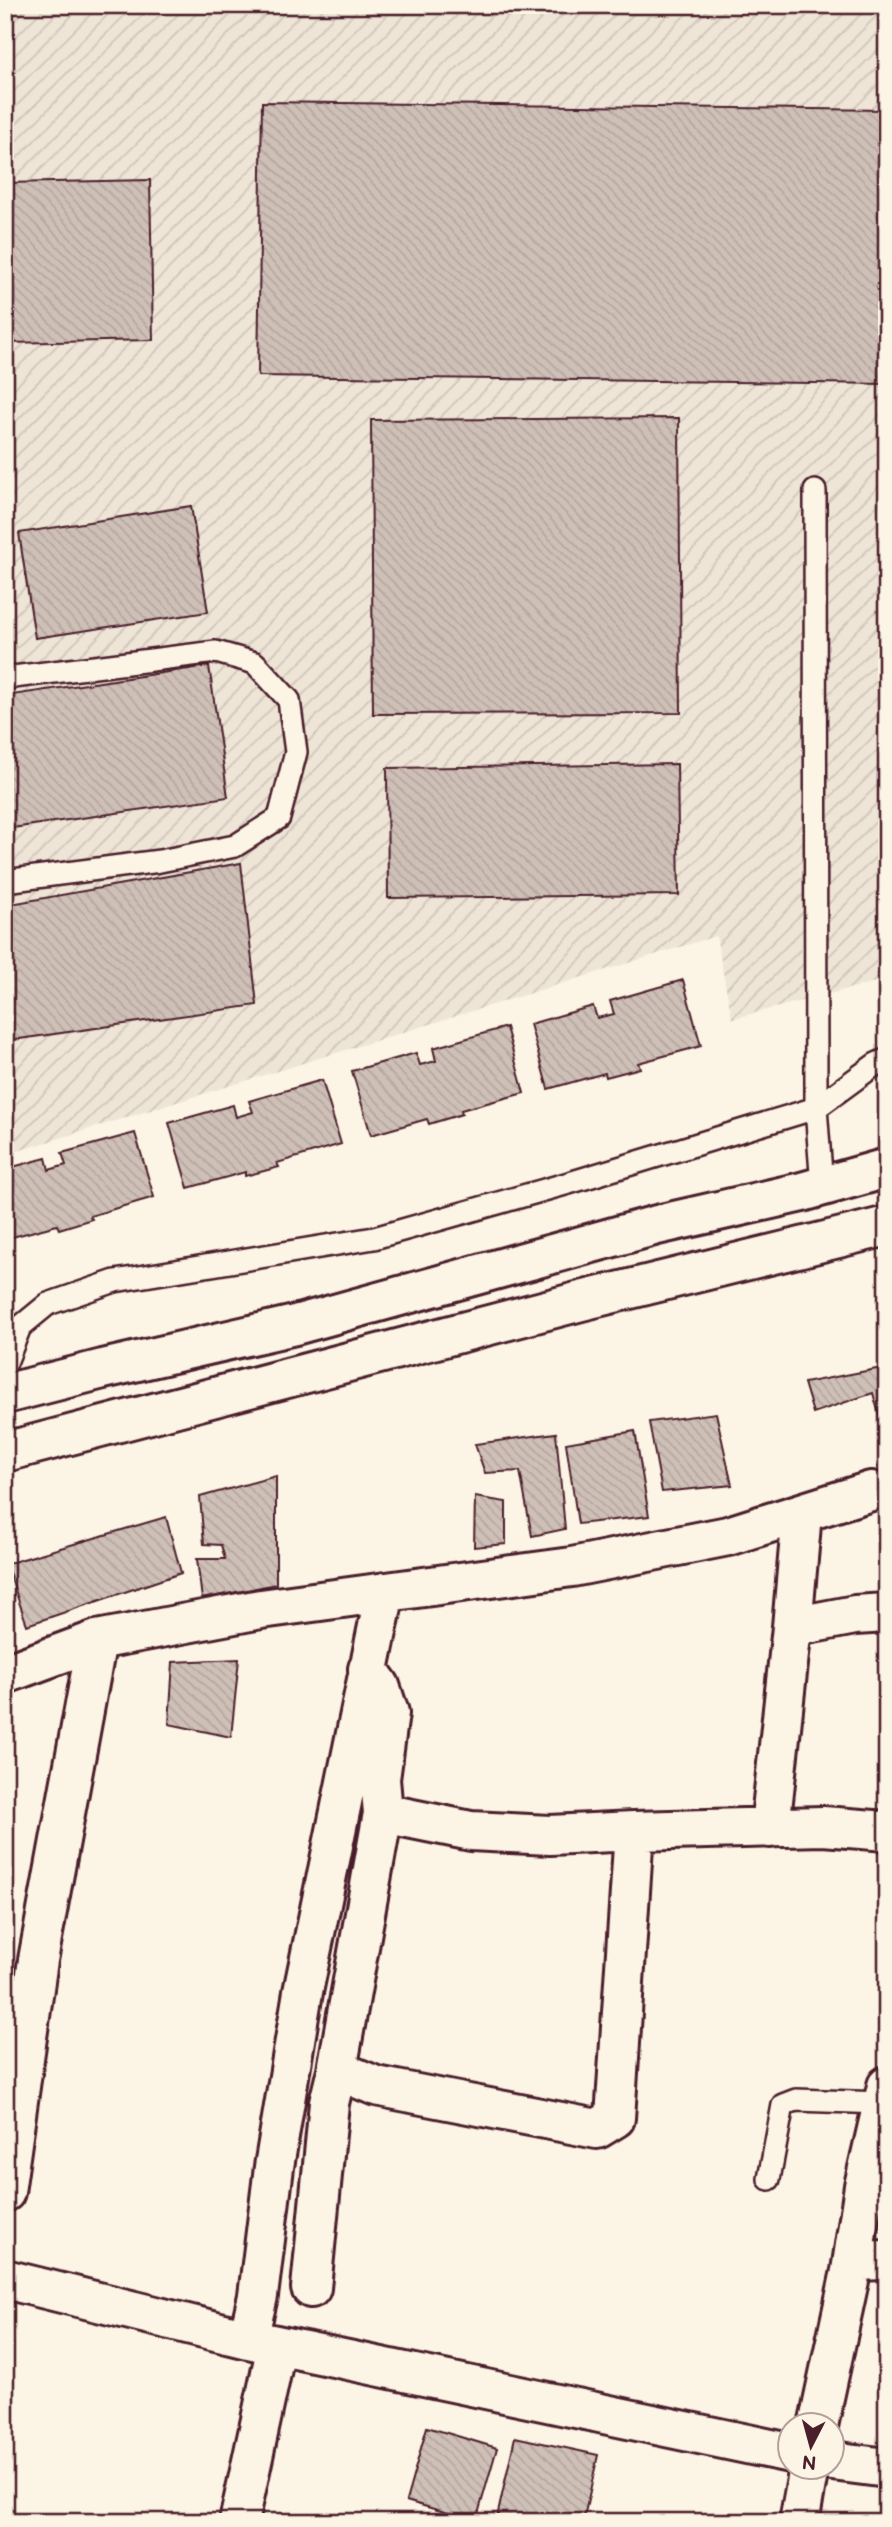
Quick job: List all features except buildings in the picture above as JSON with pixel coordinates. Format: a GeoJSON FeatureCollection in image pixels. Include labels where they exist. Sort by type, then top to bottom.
{"type":"FeatureCollection","features":[{"type":"Feature","properties":{"kind":"street"},"geometry":{"type":"LineString","coordinates":[[5,1394],[295,1325],[657,1225],[887,1168]]}},
{"type":"Feature","properties":{"kind":"street"},"geometry":{"type":"LineString","coordinates":[[5,1452],[581,1301],[887,1226]]}},
{"type":"Feature","properties":{"kind":"street"},"geometry":{"type":"LineString","coordinates":[[5,1674],[97,1640],[261,1609],[572,1567],[728,1536],[871,1491]]}},
{"type":"Feature","properties":{"kind":"street"},"geometry":{"type":"LineString","coordinates":[[770,1828],[802,1513]]}},
{"type":"Feature","properties":{"kind":"street"},"geometry":{"type":"LineString","coordinates":[[239,2522],[262,2342],[258,2296],[274,2167],[303,1992],[385,1592]]}},
{"type":"Feature","properties":{"kind":"street"},"geometry":{"type":"LineString","coordinates":[[792,1628],[855,1615],[887,1613]]}},
{"type":"Feature","properties":{"kind":"street"},"geometry":{"type":"LineString","coordinates":[[5,2192],[38,1960],[97,1640]]}},
{"type":"Feature","properties":{"kind":"street"},"geometry":{"type":"LineString","coordinates":[[311,2288],[329,2103],[383,1813],[380,1779],[390,1713],[380,1686],[368,1669]]}},
{"type":"Feature","properties":{"kind":"street"},"geometry":{"type":"LineString","coordinates":[[383,1813],[471,1831],[550,1835],[823,1826],[887,1831]]}},
{"type":"Feature","properties":{"kind":"street"},"geometry":{"type":"LineString","coordinates":[[337,2070],[376,2086],[597,2129],[615,2118],[634,1831]]}},
{"type":"Feature","properties":{"kind":"street"},"geometry":{"type":"LineString","coordinates":[[822,2412],[870,2261],[864,2186],[883,2108]]}},
{"type":"Feature","properties":{"kind":"street"},"geometry":{"type":"LineString","coordinates":[[5,2280],[262,2342],[776,2451]]}},
{"type":"Feature","properties":{"kind":"street"},"geometry":{"type":"LineString","coordinates":[[846,2463],[887,2469]]}},
{"type":"Feature","properties":{"kind":"street"},"geometry":{"type":"LineString","coordinates":[[799,2522],[806,2482]]}},
{"type":"Feature","properties":{"kind":"lane"},"geometry":{"type":"LineString","coordinates":[[815,491],[816,1108],[822,1186]]}},
{"type":"Feature","properties":{"kind":"lane"},"geometry":{"type":"LineString","coordinates":[[5,678],[216,652],[255,663],[289,701],[296,752],[279,818],[235,846],[160,861],[5,881]]}},
{"type":"Feature","properties":{"kind":"lane"},"geometry":{"type":"LineString","coordinates":[[5,1365],[20,1327],[48,1304],[115,1281],[373,1238],[569,1183],[816,1108],[876,1064],[887,1059]]}},
{"type":"Feature","properties":{"kind":"lane"},"geometry":{"type":"LineString","coordinates":[[769,2179],[783,2105],[796,2100],[883,2108]]}},
{"type":"Feature","properties":{"kind":"shaded area"},"geometry":{"type":"Polygon","coordinates":[[[5,5],[887,5],[887,979],[732,1019],[716,936],[5,1155],[5,5]]]}}]}
